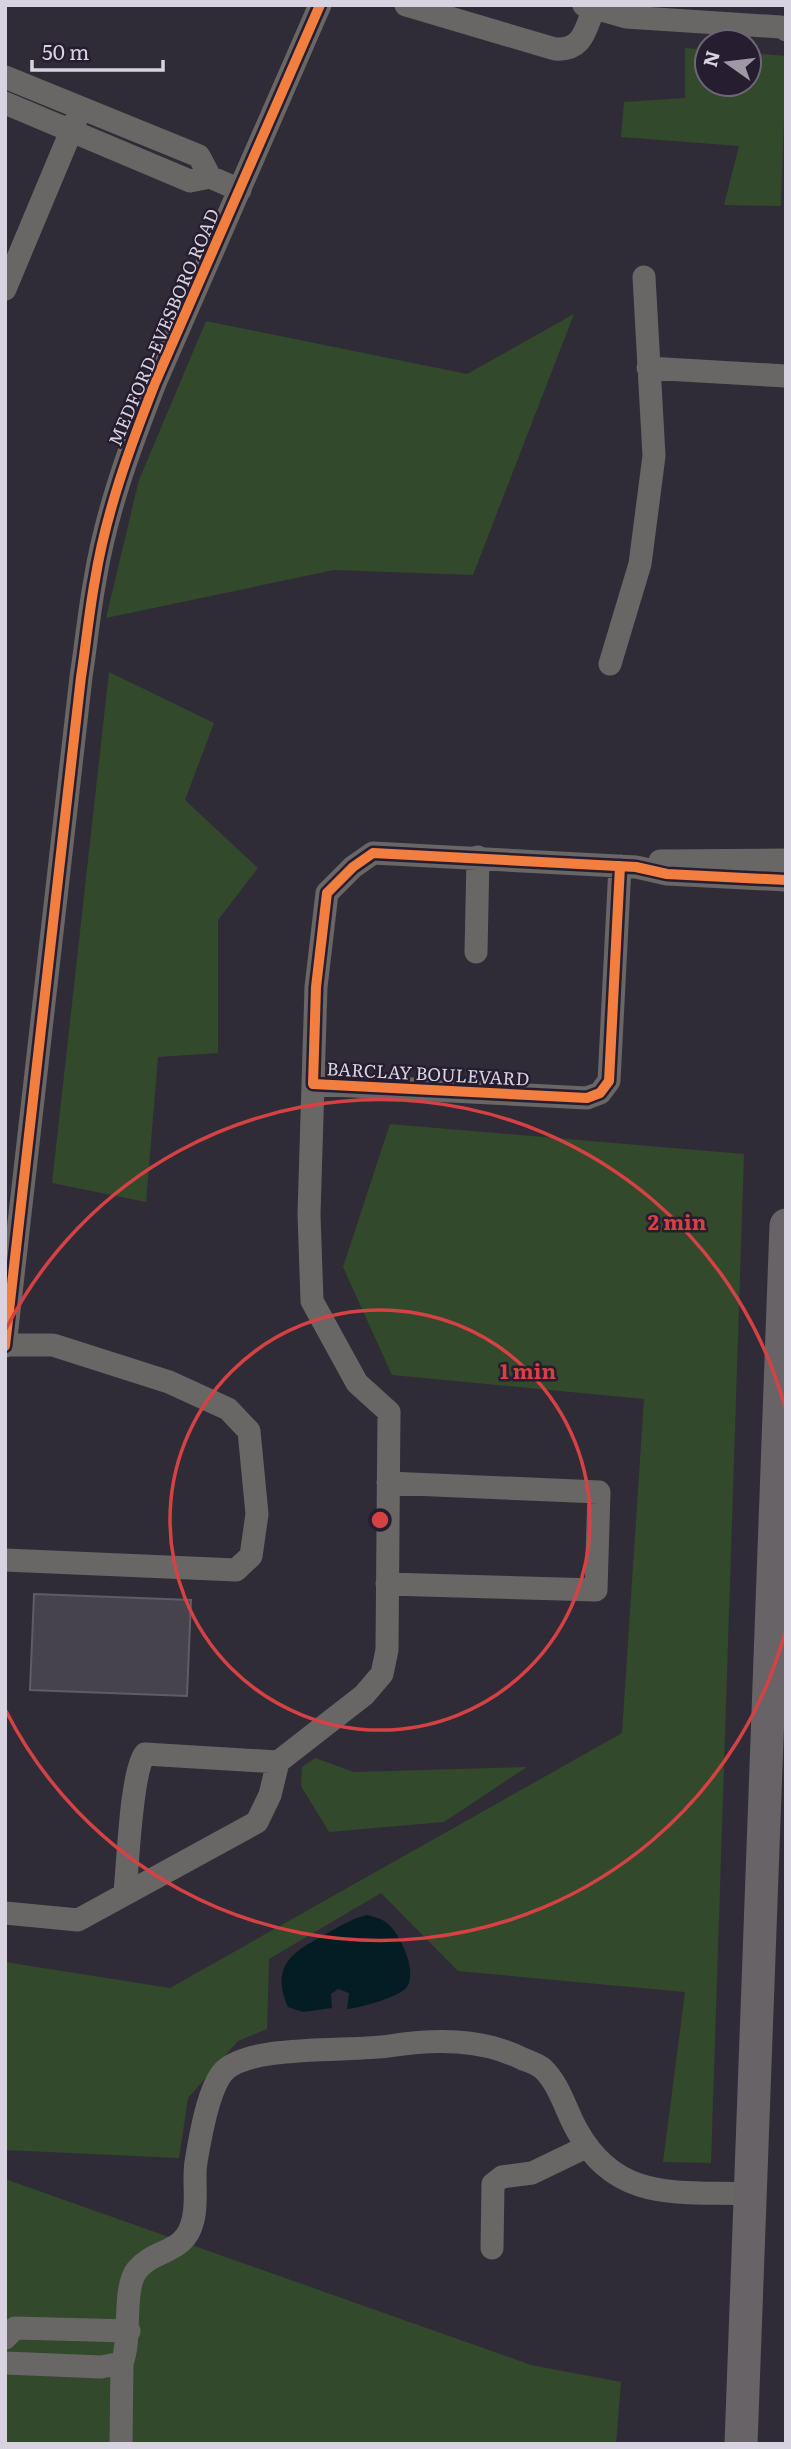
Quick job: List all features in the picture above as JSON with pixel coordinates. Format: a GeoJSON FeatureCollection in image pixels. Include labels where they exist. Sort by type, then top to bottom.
{"type":"FeatureCollection","features":[{"type":"Feature","properties":{"kind":"highway"},"geometry":{"type":"LineString","coordinates":[[741,2444],[786,1225]]}},
{"type":"Feature","properties":{"kind":"street","name":"MEDFORD-EVESBORO ROAD"},"geometry":{"type":"LineString","coordinates":[[5,1346],[85,653],[95,579],[106,530],[150,395],[320,5]]}},
{"type":"Feature","properties":{"kind":"street"},"geometry":{"type":"LineString","coordinates":[[406,5],[555,49],[570,50],[580,43],[589,7],[626,17],[784,27]]}},
{"type":"Feature","properties":{"kind":"street"},"geometry":{"type":"LineString","coordinates":[[5,77],[199,156],[210,177]]}},
{"type":"Feature","properties":{"kind":"street"},"geometry":{"type":"LineString","coordinates":[[5,103],[190,181],[210,177],[240,190]]}},
{"type":"Feature","properties":{"kind":"street"},"geometry":{"type":"LineString","coordinates":[[5,289],[14,245],[72,131],[81,107]]}},
{"type":"Feature","properties":{"kind":"street"},"geometry":{"type":"LineString","coordinates":[[610,664],[646,538],[654,456],[644,277]]}},
{"type":"Feature","properties":{"kind":"street"},"geometry":{"type":"LineString","coordinates":[[648,368],[786,376]]}},
{"type":"Feature","properties":{"kind":"street","name":"BARCLAY BOULEVARD"},"geometry":{"type":"LineString","coordinates":[[278,1762],[364,1695],[382,1674],[387,1650],[389,1412],[357,1383],[312,1301],[309,1214],[316,987],[327,893],[353,867],[373,853],[478,857],[628,867],[667,874],[786,880]]}},
{"type":"Feature","properties":{"kind":"street"},"geometry":{"type":"LineString","coordinates":[[476,952],[478,857]]}},
{"type":"Feature","properties":{"kind":"street","name":"BARCLAY BOULEVARD"},"geometry":{"type":"LineString","coordinates":[[628,867],[665,860],[786,860]]}},
{"type":"Feature","properties":{"kind":"street","name":"BARCLAY BOULEVARD"},"geometry":{"type":"LineString","coordinates":[[313,1084],[587,1098],[600,1093],[609,1081],[628,867]]}},
{"type":"Feature","properties":{"kind":"street"},"geometry":{"type":"LineString","coordinates":[[5,1346],[53,1345],[169,1382],[228,1409],[249,1431],[257,1514],[251,1556],[236,1570],[5,1560]]}},
{"type":"Feature","properties":{"kind":"street"},"geometry":{"type":"LineString","coordinates":[[387,1584],[596,1590],[599,1492],[388,1483]]}},
{"type":"Feature","properties":{"kind":"street"},"geometry":{"type":"LineString","coordinates":[[5,1913],[78,1920],[257,1822],[270,1795],[278,1762],[145,1754],[140,1760],[135,1792],[125,1892]]}},
{"type":"Feature","properties":{"kind":"street"},"geometry":{"type":"LineString","coordinates":[[121,2444],[122,2363],[128,2346],[130,2283],[144,2265],[186,2238],[194,2218],[196,2164],[208,2106],[223,2072],[245,2058],[308,2050],[366,2049],[426,2040],[497,2046],[541,2068],[564,2101],[586,2147],[612,2173],[634,2185],[663,2190],[750,2194]]}},
{"type":"Feature","properties":{"kind":"street"},"geometry":{"type":"LineString","coordinates":[[492,2248],[493,2184],[502,2177],[533,2173],[586,2147]]}},
{"type":"Feature","properties":{"kind":"street"},"geometry":{"type":"LineString","coordinates":[[5,2339],[15,2328],[129,2331]]}},
{"type":"Feature","properties":{"kind":"street"},"geometry":{"type":"LineString","coordinates":[[5,2363],[101,2367],[122,2363]]}},
{"type":"Feature","properties":{"kind":"green space"},"geometry":{"type":"Polygon","coordinates":[[[685,48],[693,49],[693,98],[763,98],[763,54],[786,56],[781,206],[724,205],[739,146],[621,137],[624,102],[685,98],[685,48]]]}},
{"type":"Feature","properties":{"kind":"green space"},"geometry":{"type":"Polygon","coordinates":[[[574,314],[473,575],[334,570],[106,618],[139,480],[206,321],[467,374],[574,314]]]}},
{"type":"Feature","properties":{"kind":"green space"},"geometry":{"type":"Polygon","coordinates":[[[109,672],[214,723],[185,800],[258,868],[218,920],[218,1053],[158,1057],[146,1202],[52,1183],[109,672]]]}},
{"type":"Feature","properties":{"kind":"green space"},"geometry":{"type":"Polygon","coordinates":[[[390,1124],[744,1154],[711,2163],[663,2162],[685,1992],[458,1971],[381,1893],[269,1959],[267,2029],[238,2041],[188,2098],[179,2158],[5,2150],[5,1962],[170,1988],[622,1733],[644,1399],[392,1375],[343,1267],[390,1124]]]}},
{"type":"Feature","properties":{"kind":"green space"},"geometry":{"type":"Polygon","coordinates":[[[315,1758],[354,1772],[527,1767],[444,1822],[329,1832],[301,1786],[302,1767],[315,1758]]]}},
{"type":"Feature","properties":{"kind":"green space"},"geometry":{"type":"Polygon","coordinates":[[[5,2179],[531,2365],[621,2382],[616,2444],[5,2444],[5,2179]]]}},
{"type":"Feature","properties":{"kind":"water"},"geometry":{"type":"Polygon","coordinates":[[[367,1915],[387,1923],[402,1944],[409,1963],[410,1980],[407,1987],[388,1998],[353,2008],[347,2009],[349,1993],[338,1989],[331,1994],[332,2008],[303,2012],[288,2007],[282,1980],[288,1961],[314,1941],[351,1920],[367,1915]]]}},
{"type":"Feature","properties":{"kind":"building"},"geometry":{"type":"Polygon","coordinates":[[[34,1594],[191,1600],[187,1696],[30,1690],[34,1594]]]}},
{"type":"Feature","properties":{"kind":"cycle path"},"geometry":{"type":"LineString","coordinates":[[5,1346],[81,677],[105,530],[155,383],[320,5]]}},
{"type":"Feature","properties":{"kind":"cycle path"},"geometry":{"type":"LineString","coordinates":[[620,866],[609,1081],[600,1093],[587,1098],[313,1084],[316,987],[327,893],[353,867],[373,853],[636,867],[667,874],[786,880]]}}]}
